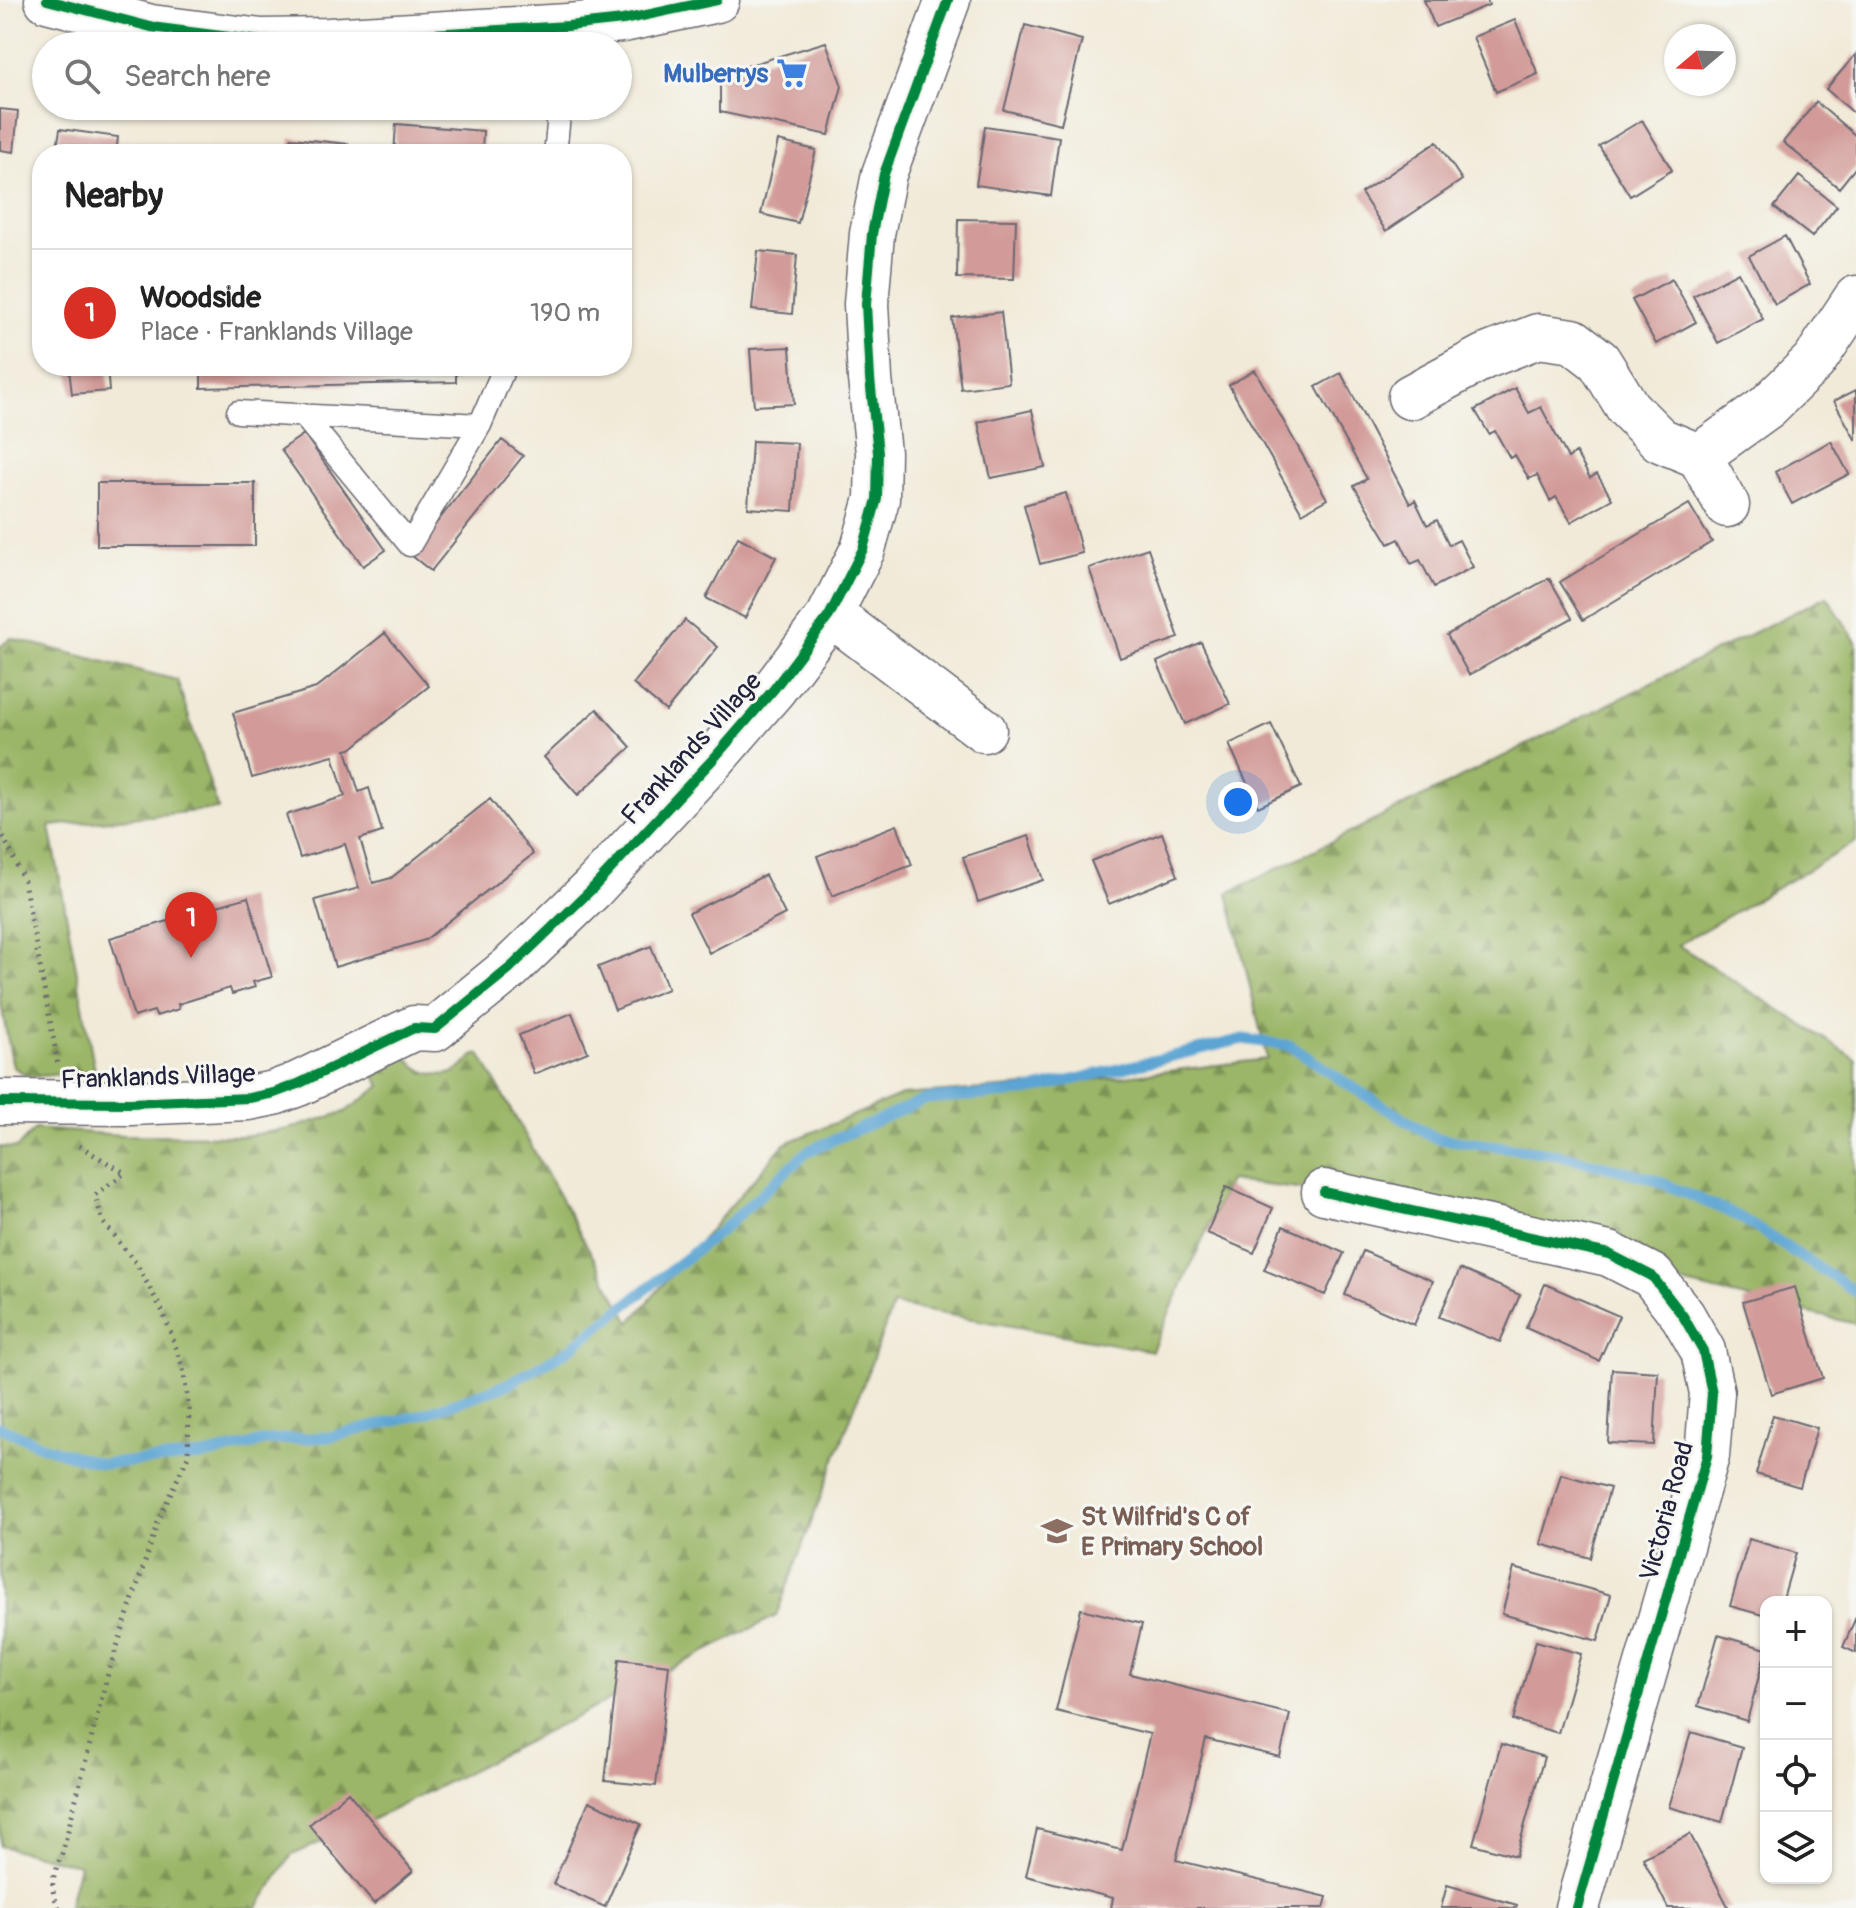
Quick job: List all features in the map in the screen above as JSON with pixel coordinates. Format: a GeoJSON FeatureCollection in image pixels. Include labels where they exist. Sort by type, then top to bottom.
{"type":"FeatureCollection","features":[{"type":"Feature","properties":{"kind":"street"},"geometry":{"type":"LineString","coordinates":[[47,0],[151,27],[190,32]]}},
{"type":"Feature","properties":{"kind":"street"},"geometry":{"type":"LineString","coordinates":[[581,32],[717,0]]}},
{"type":"Feature","properties":{"kind":"street","name":"Franklands Village"},"geometry":{"type":"LineString","coordinates":[[0,1102],[65,1120],[130,1103],[249,1098],[298,1084],[414,1028],[435,1029],[510,968],[592,889],[735,735],[829,616],[863,549],[877,499],[878,453],[866,304],[872,234],[884,174],[948,0]]}},
{"type":"Feature","properties":{"kind":"street"},"geometry":{"type":"LineString","coordinates":[[1699,456],[1767,407],[1814,361],[1856,298]]}},
{"type":"Feature","properties":{"kind":"street"},"geometry":{"type":"LineString","coordinates":[[1410,397],[1484,357],[1538,336],[1573,341],[1599,361],[1628,408],[1660,440],[1699,456],[1727,505]]}},
{"type":"Feature","properties":{"kind":"street"},"geometry":{"type":"LineString","coordinates":[[829,616],[984,730]]}},
{"type":"Feature","properties":{"kind":"street","name":"Victoria Road"},"geometry":{"type":"LineString","coordinates":[[1324,1192],[1609,1254],[1652,1276],[1683,1316],[1703,1351],[1712,1393],[1707,1456],[1577,1908]]}},
{"type":"Feature","properties":{"kind":"lane"},"geometry":{"type":"LineString","coordinates":[[556,144],[559,120]]}},
{"type":"Feature","properties":{"kind":"lane"},"geometry":{"type":"LineString","coordinates":[[303,415],[410,545],[480,425],[501,376]]}},
{"type":"Feature","properties":{"kind":"lane"},"geometry":{"type":"LineString","coordinates":[[238,412],[480,425]]}},
{"type":"Feature","properties":{"kind":"path"},"geometry":{"type":"LineString","coordinates":[[0,829],[24,881],[65,1120],[125,1173],[95,1195],[103,1222],[136,1263],[164,1314],[183,1368],[189,1410],[188,1456],[159,1519],[107,1677],[62,1854],[51,1883],[59,1908]]}},
{"type":"Feature","properties":{"kind":"green space"},"geometry":{"type":"Polygon","coordinates":[[[1827,596],[1856,642],[1856,842],[1678,945],[1856,1059],[1856,1324],[1652,1276],[1324,1192],[1229,1181],[1152,1351],[893,1305],[776,1616],[386,1813],[292,1855],[257,1908],[68,1908],[79,1865],[0,1846],[0,1147],[17,1148],[35,1129],[122,1135],[242,1136],[289,1129],[345,1112],[381,1086],[367,1064],[401,1047],[417,1067],[435,1074],[454,1072],[480,1054],[630,1323],[784,1144],[902,1095],[1068,1083],[1267,1059],[1228,893],[1827,596]]]}},
{"type":"Feature","properties":{"kind":"green space"},"geometry":{"type":"Polygon","coordinates":[[[11,638],[177,680],[218,809],[50,826],[95,1071],[30,1077],[13,1067],[0,999],[0,647],[11,638]]]}},
{"type":"Feature","properties":{"kind":"building"},"geometry":{"type":"Polygon","coordinates":[[[1424,0],[1487,0],[1489,5],[1435,27],[1424,0]]]}},
{"type":"Feature","properties":{"kind":"building"},"geometry":{"type":"Polygon","coordinates":[[[1515,20],[1538,74],[1496,92],[1473,37],[1515,20]]]}},
{"type":"Feature","properties":{"kind":"building"},"geometry":{"type":"Polygon","coordinates":[[[1025,25],[1082,40],[1061,124],[1004,110],[1025,25]]]}},
{"type":"Feature","properties":{"kind":"building"},"geometry":{"type":"Polygon","coordinates":[[[826,42],[842,86],[829,135],[720,112],[720,74],[826,42]]]}},
{"type":"Feature","properties":{"kind":"building"},"geometry":{"type":"Polygon","coordinates":[[[1856,54],[1856,115],[1826,89],[1856,54]]]}},
{"type":"Feature","properties":{"kind":"building"},"geometry":{"type":"Polygon","coordinates":[[[1816,102],[1856,136],[1856,167],[1839,188],[1783,142],[1816,102]]]}},
{"type":"Feature","properties":{"kind":"building"},"geometry":{"type":"Polygon","coordinates":[[[0,109],[18,111],[14,152],[0,150],[0,109]]]}},
{"type":"Feature","properties":{"kind":"building"},"geometry":{"type":"Polygon","coordinates":[[[1642,120],[1672,170],[1630,196],[1599,146],[1642,120]]]}},
{"type":"Feature","properties":{"kind":"building"},"geometry":{"type":"Polygon","coordinates":[[[396,124],[483,131],[482,144],[395,144],[396,124]]]}},
{"type":"Feature","properties":{"kind":"building"},"geometry":{"type":"Polygon","coordinates":[[[985,126],[1059,137],[1051,196],[976,185],[985,126]]]}},
{"type":"Feature","properties":{"kind":"building"},"geometry":{"type":"Polygon","coordinates":[[[60,129],[118,137],[117,144],[58,144],[60,129]]]}},
{"type":"Feature","properties":{"kind":"building"},"geometry":{"type":"Polygon","coordinates":[[[291,138],[348,144],[291,144],[291,138]]]}},
{"type":"Feature","properties":{"kind":"building"},"geometry":{"type":"Polygon","coordinates":[[[778,141],[816,150],[798,223],[761,214],[778,141]]]}},
{"type":"Feature","properties":{"kind":"building"},"geometry":{"type":"Polygon","coordinates":[[[1437,142],[1462,180],[1386,231],[1361,193],[1437,142]]]}},
{"type":"Feature","properties":{"kind":"building"},"geometry":{"type":"Polygon","coordinates":[[[1799,176],[1837,206],[1812,237],[1774,207],[1799,176]]]}},
{"type":"Feature","properties":{"kind":"building"},"geometry":{"type":"Polygon","coordinates":[[[958,219],[1016,220],[1014,279],[957,278],[958,219]]]}},
{"type":"Feature","properties":{"kind":"building"},"geometry":{"type":"Polygon","coordinates":[[[1785,236],[1810,284],[1775,304],[1749,256],[1785,236]]]}},
{"type":"Feature","properties":{"kind":"building"},"geometry":{"type":"Polygon","coordinates":[[[758,251],[797,255],[792,314],[752,310],[758,251]]]}},
{"type":"Feature","properties":{"kind":"building"},"geometry":{"type":"Polygon","coordinates":[[[1738,272],[1763,319],[1718,343],[1693,296],[1738,272]]]}},
{"type":"Feature","properties":{"kind":"building"},"geometry":{"type":"Polygon","coordinates":[[[1672,279],[1696,322],[1656,344],[1632,300],[1672,279]]]}},
{"type":"Feature","properties":{"kind":"building"},"geometry":{"type":"Polygon","coordinates":[[[1001,312],[1009,383],[961,389],[952,318],[1001,312]]]}},
{"type":"Feature","properties":{"kind":"building"},"geometry":{"type":"Polygon","coordinates":[[[790,347],[794,404],[754,406],[750,349],[790,347]]]}},
{"type":"Feature","properties":{"kind":"building"},"geometry":{"type":"Polygon","coordinates":[[[1255,370],[1327,499],[1302,513],[1229,385],[1255,370]]]}},
{"type":"Feature","properties":{"kind":"building"},"geometry":{"type":"Polygon","coordinates":[[[1341,373],[1410,504],[1415,500],[1427,525],[1437,520],[1449,545],[1459,540],[1473,567],[1434,587],[1420,560],[1411,564],[1399,539],[1389,544],[1354,486],[1367,479],[1316,387],[1341,373]]]}},
{"type":"Feature","properties":{"kind":"building"},"geometry":{"type":"Polygon","coordinates":[[[70,376],[108,376],[109,391],[72,394],[70,376]]]}},
{"type":"Feature","properties":{"kind":"building"},"geometry":{"type":"Polygon","coordinates":[[[201,376],[456,376],[456,382],[201,388],[201,376]]]}},
{"type":"Feature","properties":{"kind":"building"},"geometry":{"type":"Polygon","coordinates":[[[1515,388],[1529,413],[1541,407],[1568,458],[1576,453],[1590,478],[1597,474],[1612,499],[1571,522],[1556,497],[1550,501],[1537,475],[1529,479],[1515,455],[1510,458],[1495,431],[1489,434],[1475,410],[1515,388]]]}},
{"type":"Feature","properties":{"kind":"building"},"geometry":{"type":"Polygon","coordinates":[[[1856,390],[1856,441],[1834,401],[1856,390]]]}},
{"type":"Feature","properties":{"kind":"building"},"geometry":{"type":"Polygon","coordinates":[[[1032,410],[1045,467],[991,478],[978,422],[1032,410]]]}},
{"type":"Feature","properties":{"kind":"building"},"geometry":{"type":"Polygon","coordinates":[[[304,434],[386,550],[363,566],[281,450],[304,434]]]}},
{"type":"Feature","properties":{"kind":"building"},"geometry":{"type":"Polygon","coordinates":[[[502,440],[523,456],[431,571],[411,555],[502,440]]]}},
{"type":"Feature","properties":{"kind":"building"},"geometry":{"type":"Polygon","coordinates":[[[752,441],[797,443],[793,511],[748,508],[752,441]]]}},
{"type":"Feature","properties":{"kind":"building"},"geometry":{"type":"Polygon","coordinates":[[[1831,441],[1849,474],[1792,504],[1775,472],[1831,441]]]}},
{"type":"Feature","properties":{"kind":"building"},"geometry":{"type":"Polygon","coordinates":[[[97,483],[255,483],[255,546],[97,546],[97,483]]]}},
{"type":"Feature","properties":{"kind":"building"},"geometry":{"type":"Polygon","coordinates":[[[1066,493],[1082,553],[1040,564],[1024,505],[1066,493]]]}},
{"type":"Feature","properties":{"kind":"building"},"geometry":{"type":"Polygon","coordinates":[[[1689,504],[1712,542],[1583,620],[1560,582],[1689,504]]]}},
{"type":"Feature","properties":{"kind":"building"},"geometry":{"type":"Polygon","coordinates":[[[738,537],[776,557],[745,618],[706,598],[738,537]]]}},
{"type":"Feature","properties":{"kind":"building"},"geometry":{"type":"Polygon","coordinates":[[[1148,548],[1179,638],[1120,658],[1089,568],[1148,548]]]}},
{"type":"Feature","properties":{"kind":"building"},"geometry":{"type":"Polygon","coordinates":[[[1549,578],[1572,618],[1469,675],[1447,635],[1549,578]]]}},
{"type":"Feature","properties":{"kind":"building"},"geometry":{"type":"Polygon","coordinates":[[[685,620],[718,647],[666,711],[633,684],[685,620]]]}},
{"type":"Feature","properties":{"kind":"building"},"geometry":{"type":"Polygon","coordinates":[[[385,633],[429,686],[346,750],[359,792],[369,788],[382,832],[360,839],[373,883],[391,878],[490,799],[533,854],[425,940],[335,967],[315,900],[359,888],[345,844],[300,858],[286,815],[345,796],[333,755],[252,778],[233,713],[316,688],[385,633]]]}},
{"type":"Feature","properties":{"kind":"building"},"geometry":{"type":"Polygon","coordinates":[[[1201,642],[1230,704],[1185,724],[1157,662],[1201,642]]]}},
{"type":"Feature","properties":{"kind":"building"},"geometry":{"type":"Polygon","coordinates":[[[597,709],[631,747],[578,795],[544,757],[597,709]]]}},
{"type":"Feature","properties":{"kind":"building"},"geometry":{"type":"Polygon","coordinates":[[[1271,724],[1301,787],[1258,807],[1229,744],[1271,724]]]}},
{"type":"Feature","properties":{"kind":"building"},"geometry":{"type":"Polygon","coordinates":[[[897,825],[912,865],[832,896],[817,856],[897,825]]]}},
{"type":"Feature","properties":{"kind":"building"},"geometry":{"type":"Polygon","coordinates":[[[1162,833],[1178,876],[1109,904],[1091,861],[1162,833]]]}},
{"type":"Feature","properties":{"kind":"building"},"geometry":{"type":"Polygon","coordinates":[[[1029,836],[1043,880],[978,902],[963,857],[1029,836]]]}},
{"type":"Feature","properties":{"kind":"building"},"geometry":{"type":"Polygon","coordinates":[[[765,875],[785,914],[709,953],[689,913],[765,875]]]}},
{"type":"Feature","properties":{"kind":"building"},"geometry":{"type":"Polygon","coordinates":[[[248,897],[272,977],[253,982],[255,987],[232,994],[230,988],[178,1004],[179,1009],[156,1016],[154,1011],[134,1017],[110,938],[175,919],[176,924],[185,921],[183,916],[248,897]]]}},
{"type":"Feature","properties":{"kind":"building"},"geometry":{"type":"Polygon","coordinates":[[[651,946],[668,989],[615,1010],[598,967],[651,946]]]}},
{"type":"Feature","properties":{"kind":"building"},"geometry":{"type":"Polygon","coordinates":[[[572,1013],[588,1052],[534,1074],[519,1035],[572,1013]]]}},
{"type":"Feature","properties":{"kind":"building"},"geometry":{"type":"Polygon","coordinates":[[[1226,1187],[1273,1208],[1254,1253],[1207,1233],[1226,1187]]]}},
{"type":"Feature","properties":{"kind":"building"},"geometry":{"type":"Polygon","coordinates":[[[1283,1226],[1344,1253],[1325,1295],[1264,1270],[1283,1226]]]}},
{"type":"Feature","properties":{"kind":"building"},"geometry":{"type":"Polygon","coordinates":[[[1363,1251],[1433,1281],[1414,1325],[1345,1295],[1363,1251]]]}},
{"type":"Feature","properties":{"kind":"building"},"geometry":{"type":"Polygon","coordinates":[[[1460,1269],[1520,1295],[1500,1342],[1439,1317],[1460,1269]]]}},
{"type":"Feature","properties":{"kind":"building"},"geometry":{"type":"Polygon","coordinates":[[[1545,1284],[1619,1316],[1599,1361],[1526,1328],[1545,1284]]]}},
{"type":"Feature","properties":{"kind":"building"},"geometry":{"type":"Polygon","coordinates":[[[1795,1287],[1823,1378],[1771,1394],[1743,1302],[1795,1287]]]}},
{"type":"Feature","properties":{"kind":"building"},"geometry":{"type":"Polygon","coordinates":[[[1612,1369],[1658,1372],[1654,1445],[1608,1443],[1612,1369]]]}},
{"type":"Feature","properties":{"kind":"building"},"geometry":{"type":"Polygon","coordinates":[[[1773,1415],[1817,1428],[1800,1487],[1756,1474],[1773,1415]]]}},
{"type":"Feature","properties":{"kind":"building"},"geometry":{"type":"Polygon","coordinates":[[[1561,1474],[1610,1488],[1590,1558],[1541,1544],[1561,1474]]]}},
{"type":"Feature","properties":{"kind":"building"},"geometry":{"type":"Polygon","coordinates":[[[1749,1539],[1796,1553],[1784,1596],[1760,1596],[1760,1614],[1730,1606],[1749,1539]]]}},
{"type":"Feature","properties":{"kind":"building"},"geometry":{"type":"Polygon","coordinates":[[[1514,1568],[1611,1595],[1598,1641],[1502,1614],[1514,1568]]]}},
{"type":"Feature","properties":{"kind":"building"},"geometry":{"type":"Polygon","coordinates":[[[1081,1609],[1142,1624],[1130,1674],[1290,1714],[1280,1757],[1206,1739],[1176,1860],[1327,1897],[1324,1908],[1111,1908],[1113,1898],[1026,1876],[1037,1829],[1122,1850],[1150,1734],[1056,1711],[1081,1609]]]}},
{"type":"Feature","properties":{"kind":"building"},"geometry":{"type":"Polygon","coordinates":[[[1856,1617],[1856,1653],[1843,1647],[1856,1617]]]}},
{"type":"Feature","properties":{"kind":"building"},"geometry":{"type":"Polygon","coordinates":[[[1718,1635],[1760,1647],[1760,1672],[1747,1721],[1698,1706],[1718,1635]]]}},
{"type":"Feature","properties":{"kind":"building"},"geometry":{"type":"Polygon","coordinates":[[[1536,1641],[1581,1654],[1558,1733],[1513,1720],[1536,1641]]]}},
{"type":"Feature","properties":{"kind":"building"},"geometry":{"type":"Polygon","coordinates":[[[619,1659],[669,1665],[656,1786],[605,1781],[619,1659]]]}},
{"type":"Feature","properties":{"kind":"building"},"geometry":{"type":"Polygon","coordinates":[[[1691,1732],[1742,1747],[1722,1822],[1669,1807],[1691,1732]]]}},
{"type":"Feature","properties":{"kind":"building"},"geometry":{"type":"Polygon","coordinates":[[[1501,1744],[1544,1757],[1516,1856],[1473,1844],[1501,1744]]]}},
{"type":"Feature","properties":{"kind":"building"},"geometry":{"type":"Polygon","coordinates":[[[348,1792],[413,1871],[374,1904],[309,1825],[348,1792]]]}},
{"type":"Feature","properties":{"kind":"building"},"geometry":{"type":"Polygon","coordinates":[[[589,1801],[641,1824],[605,1907],[553,1884],[589,1801]]]}},
{"type":"Feature","properties":{"kind":"building"},"geometry":{"type":"Polygon","coordinates":[[[1690,1834],[1729,1908],[1668,1908],[1643,1858],[1690,1834]]]}},
{"type":"Feature","properties":{"kind":"building"},"geometry":{"type":"Polygon","coordinates":[[[1447,1885],[1517,1905],[1516,1908],[1441,1908],[1447,1885]]]}},
{"type":"Feature","properties":{"kind":"waterway"},"geometry":{"type":"LineString","coordinates":[[0,1427],[45,1447],[102,1464],[204,1456],[269,1440],[329,1437],[420,1415],[506,1385],[567,1351],[722,1230],[808,1151],[927,1099],[1023,1092],[1243,1039],[1291,1046],[1435,1138],[1557,1154],[1651,1178],[1738,1216],[1856,1292]]}},
{"type":"Feature","properties":{"kind":"cycle path"},"geometry":{"type":"LineString","coordinates":[[47,0],[151,27],[190,32]]}},
{"type":"Feature","properties":{"kind":"cycle path"},"geometry":{"type":"LineString","coordinates":[[465,32],[623,20],[717,0]]}},
{"type":"Feature","properties":{"kind":"cycle path"},"geometry":{"type":"LineString","coordinates":[[0,1102],[130,1103],[249,1098],[298,1084],[414,1028],[435,1029],[510,968],[592,889],[774,689],[829,616],[863,549],[877,499],[878,453],[866,304],[872,234],[884,174],[948,0]]}},
{"type":"Feature","properties":{"kind":"cycle path"},"geometry":{"type":"LineString","coordinates":[[1324,1192],[1609,1254],[1652,1276],[1683,1316],[1703,1351],[1712,1393],[1707,1456],[1577,1908]]}},
{"type":"Feature","properties":{"kind":"place","name":"Mulberrys"},"geometry":{"type":"Point","coordinates":[792,73]}},
{"type":"Feature","properties":{"kind":"place","name":"Woodside"},"geometry":{"type":"Point","coordinates":[191,958]}},
{"type":"Feature","properties":{"kind":"place","name":"St Wilfrid's C of E Primary School"},"geometry":{"type":"Point","coordinates":[1057,1531]}}]}
